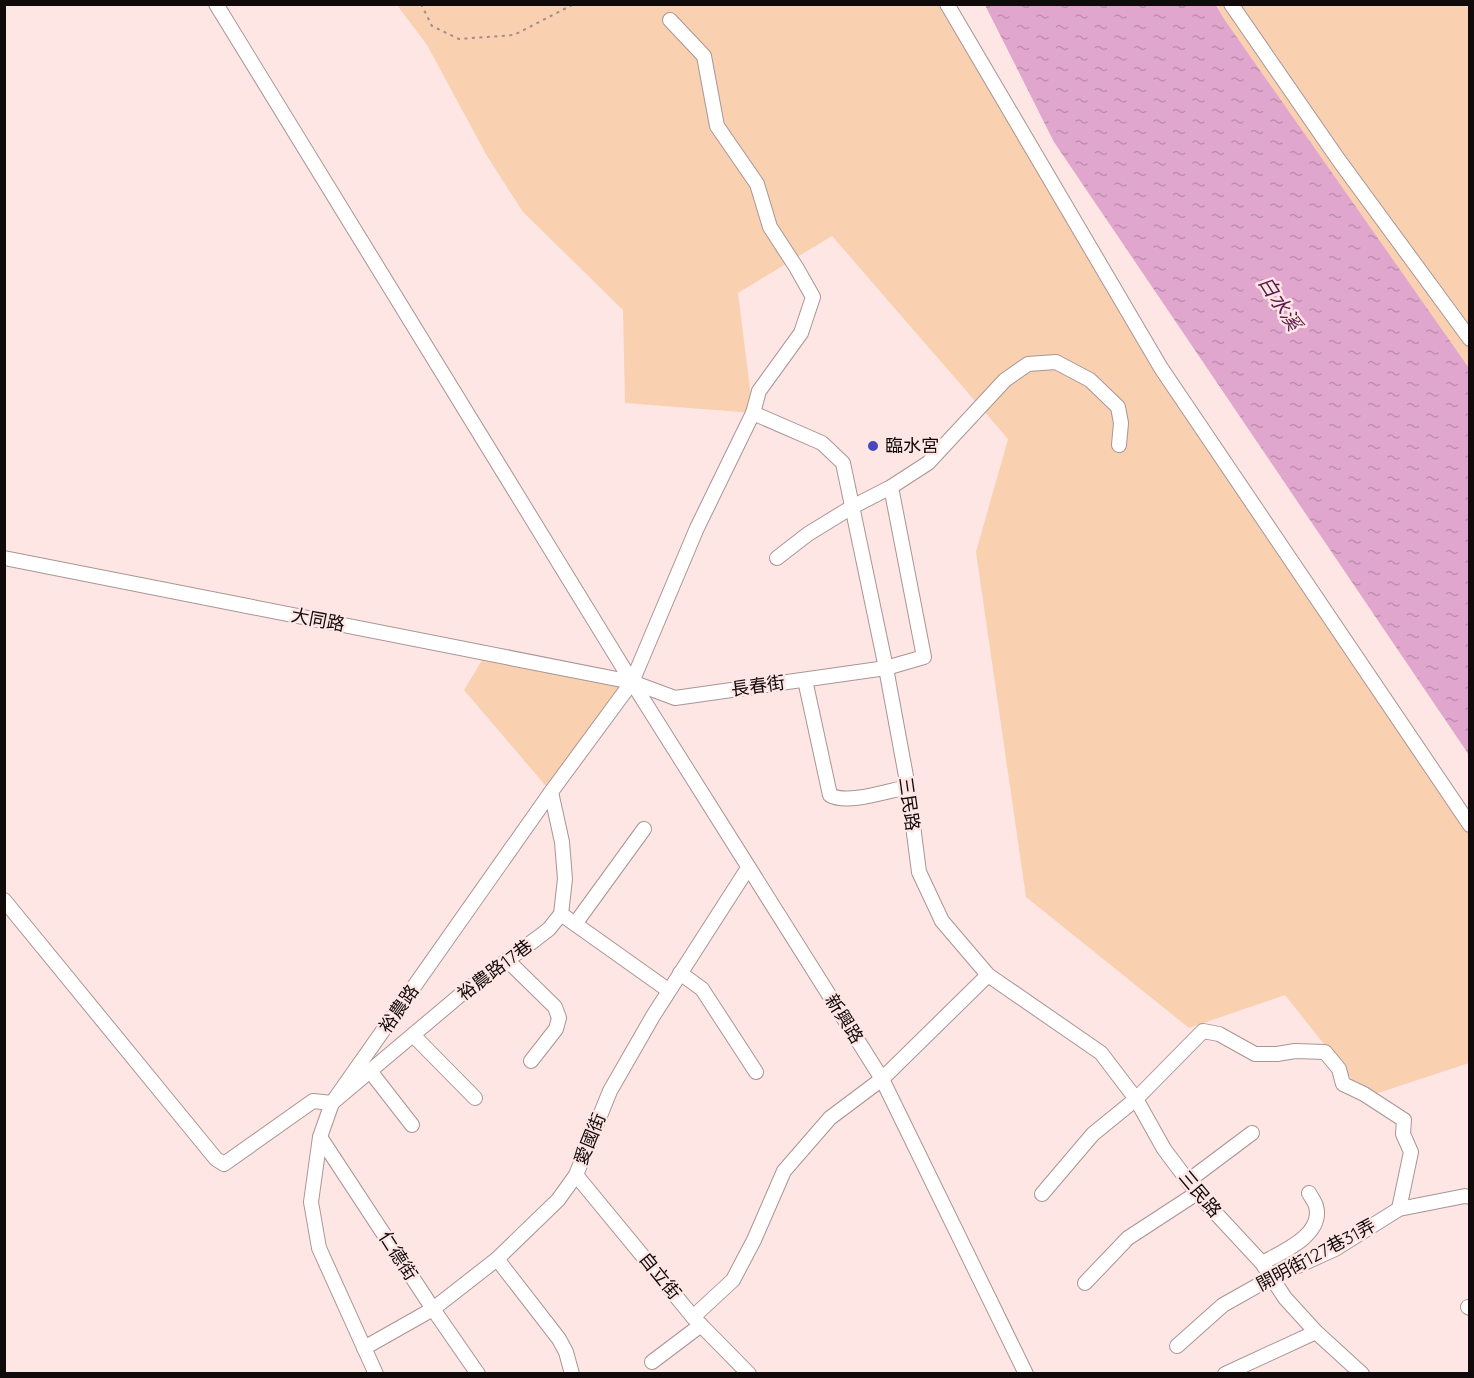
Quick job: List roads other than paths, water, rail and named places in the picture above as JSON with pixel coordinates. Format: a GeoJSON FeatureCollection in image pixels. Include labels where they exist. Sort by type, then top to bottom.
{"type":"FeatureCollection","features":[{"type":"Feature","properties":{"kind":"street","name":"新興路"},"geometry":{"type":"LineString","coordinates":[[216,4],[632,682],[882,1079],[1026,1374]]}},
{"type":"Feature","properties":{"kind":"street"},"geometry":{"type":"LineString","coordinates":[[947,4],[1161,368],[1470,825]]}},
{"type":"Feature","properties":{"kind":"street"},"geometry":{"type":"LineString","coordinates":[[1231,4],[1338,159],[1470,339]]}},
{"type":"Feature","properties":{"kind":"street"},"geometry":{"type":"LineString","coordinates":[[632,682],[697,528],[753,413],[759,391],[801,333],[813,297],[770,227],[757,184],[717,126],[704,56],[670,20]]}},
{"type":"Feature","properties":{"kind":"street"},"geometry":{"type":"LineString","coordinates":[[777,558],[808,534],[852,507],[891,487],[928,463],[1005,380],[1028,364],[1056,362],[1090,380],[1118,407],[1121,423],[1119,445]]}},
{"type":"Feature","properties":{"kind":"street","name":"三民路"},"geometry":{"type":"LineString","coordinates":[[753,413],[822,443],[843,463],[908,787],[919,872],[942,921],[988,975],[1101,1053],[1136,1099],[1164,1149],[1197,1193],[1262,1263],[1285,1298],[1316,1332],[1362,1374]]}},
{"type":"Feature","properties":{"kind":"street","name":"長春街"},"geometry":{"type":"LineString","coordinates":[[632,682],[675,698],[885,668],[924,657],[891,487]]}},
{"type":"Feature","properties":{"kind":"street","name":"大同路"},"geometry":{"type":"LineString","coordinates":[[4,558],[632,682]]}},
{"type":"Feature","properties":{"kind":"street"},"geometry":{"type":"LineString","coordinates":[[805,680],[830,795],[837,799],[850,799],[908,787]]}},
{"type":"Feature","properties":{"kind":"street","name":"裕農路"},"geometry":{"type":"LineString","coordinates":[[376,1374],[319,1248],[311,1202],[320,1137],[332,1103],[551,792],[632,682]]}},
{"type":"Feature","properties":{"kind":"street"},"geometry":{"type":"LineString","coordinates":[[551,792],[562,842],[565,879],[561,914],[668,990]]}},
{"type":"Feature","properties":{"kind":"street"},"geometry":{"type":"LineString","coordinates":[[575,924],[644,829]]}},
{"type":"Feature","properties":{"kind":"street","name":"愛國街"},"geometry":{"type":"LineString","coordinates":[[364,1348],[433,1310],[497,1259],[558,1200],[576,1175],[610,1091],[668,990],[748,868]]}},
{"type":"Feature","properties":{"kind":"street"},"geometry":{"type":"LineString","coordinates":[[4,900],[216,1160],[224,1164],[313,1101],[332,1103]]}},
{"type":"Feature","properties":{"kind":"street","name":"裕農路17巷"},"geometry":{"type":"LineString","coordinates":[[332,1103],[465,991],[549,929],[561,914]]}},
{"type":"Feature","properties":{"kind":"street"},"geometry":{"type":"LineString","coordinates":[[507,960],[555,1008],[559,1018],[556,1029],[531,1061]]}},
{"type":"Feature","properties":{"kind":"street"},"geometry":{"type":"LineString","coordinates":[[680,973],[702,989],[756,1072]]}},
{"type":"Feature","properties":{"kind":"street"},"geometry":{"type":"LineString","coordinates":[[652,1362],[697,1321],[733,1280],[754,1240],[784,1171],[830,1118],[882,1079],[988,975]]}},
{"type":"Feature","properties":{"kind":"street"},"geometry":{"type":"LineString","coordinates":[[1042,1194],[1093,1134],[1136,1099],[1203,1031],[1220,1034],[1255,1054],[1295,1051],[1325,1052],[1339,1069],[1343,1084],[1404,1119],[1403,1134],[1411,1152],[1399,1209]]}},
{"type":"Feature","properties":{"kind":"street"},"geometry":{"type":"LineString","coordinates":[[414,1035],[475,1098]]}},
{"type":"Feature","properties":{"kind":"street"},"geometry":{"type":"LineString","coordinates":[[370,1071],[412,1125]]}},
{"type":"Feature","properties":{"kind":"street"},"geometry":{"type":"LineString","coordinates":[[1188,1181],[1252,1133]]}},
{"type":"Feature","properties":{"kind":"street","name":"仁德街"},"geometry":{"type":"LineString","coordinates":[[320,1137],[433,1310],[478,1374]]}},
{"type":"Feature","properties":{"kind":"street","name":"自立街"},"geometry":{"type":"LineString","coordinates":[[576,1175],[697,1321],[749,1374]]}},
{"type":"Feature","properties":{"kind":"street"},"geometry":{"type":"LineString","coordinates":[[1085,1283],[1128,1238],[1197,1193]]}},
{"type":"Feature","properties":{"kind":"street"},"geometry":{"type":"LineString","coordinates":[[1262,1263],[1301,1242],[1316,1221],[1316,1205],[1309,1193]]}},
{"type":"Feature","properties":{"kind":"street","name":"開明街127巷31弄"},"geometry":{"type":"LineString","coordinates":[[1178,1346],[1223,1305],[1271,1278],[1335,1249],[1399,1209],[1465,1196],[1470,1197]]}},
{"type":"Feature","properties":{"kind":"street"},"geometry":{"type":"LineString","coordinates":[[497,1259],[559,1339],[566,1352],[572,1374]]}},
{"type":"Feature","properties":{"kind":"street"},"geometry":{"type":"LineString","coordinates":[[1225,1374],[1316,1332]]}},
{"type":"Feature","properties":{"kind":"water","name":"白水溪"},"geometry":{"type":"Polygon","coordinates":[[[985,5],[1216,5],[1469,368],[1469,755],[1054,142],[985,5]]]}},
{"type":"Feature","properties":{"kind":"place","name":"臨水宮"},"geometry":{"type":"Point","coordinates":[873,446]}}]}
